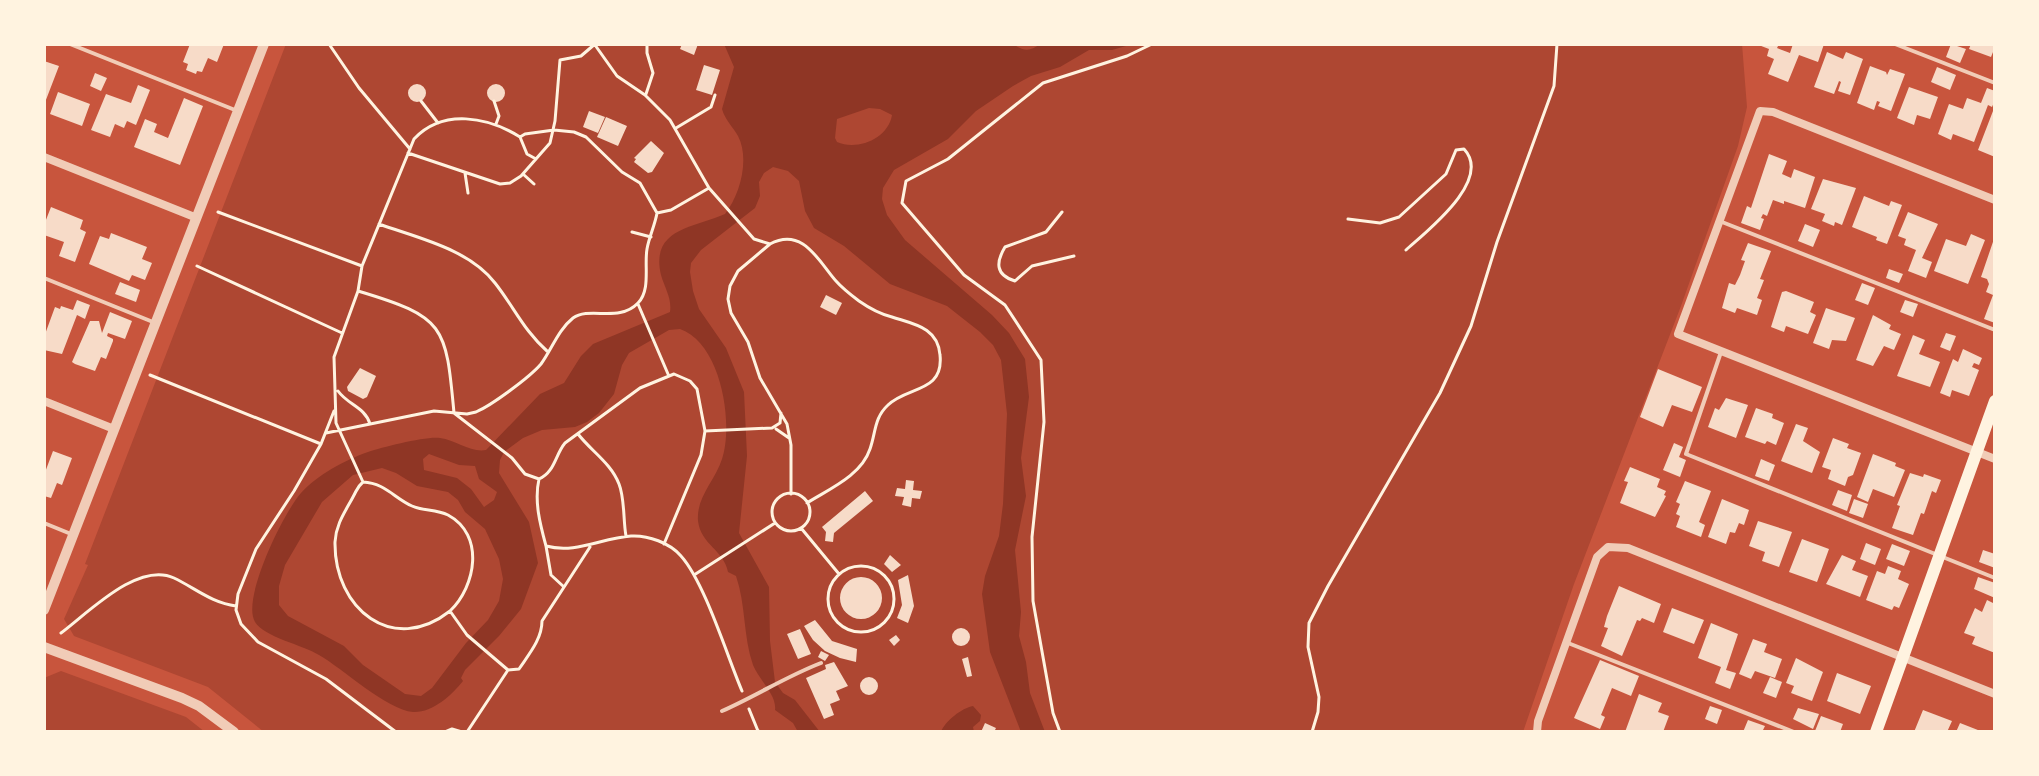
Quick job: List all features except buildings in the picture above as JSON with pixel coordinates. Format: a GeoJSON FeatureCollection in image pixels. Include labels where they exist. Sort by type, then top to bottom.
{"type":"FeatureCollection","features":[{"type":"Feature","properties":{"kind":"main road"},"geometry":{"type":"LineString","coordinates":[[1876,732],[1995,401]]}},
{"type":"Feature","properties":{"kind":"street"},"geometry":{"type":"LineString","coordinates":[[44,610],[264,44]]}},
{"type":"Feature","properties":{"kind":"street"},"geometry":{"type":"LineString","coordinates":[[1995,200],[1773,112],[1760,111],[1678,334],[1995,459]]}},
{"type":"Feature","properties":{"kind":"street"},"geometry":{"type":"LineString","coordinates":[[44,157],[197,218]]}},
{"type":"Feature","properties":{"kind":"street"},"geometry":{"type":"LineString","coordinates":[[44,401],[114,429]]}},
{"type":"Feature","properties":{"kind":"street"},"geometry":{"type":"LineString","coordinates":[[1537,732],[1538,721],[1597,557],[1608,547],[1628,548],[1995,694]]}},
{"type":"Feature","properties":{"kind":"street"},"geometry":{"type":"LineString","coordinates":[[44,647],[182,698],[199,706],[234,732]]}},
{"type":"Feature","properties":{"kind":"lane"},"geometry":{"type":"LineString","coordinates":[[70,44],[238,111]]}},
{"type":"Feature","properties":{"kind":"lane"},"geometry":{"type":"LineString","coordinates":[[1895,44],[1995,83]]}},
{"type":"Feature","properties":{"kind":"lane"},"geometry":{"type":"LineString","coordinates":[[1720,221],[1995,330]]}},
{"type":"Feature","properties":{"kind":"lane"},"geometry":{"type":"LineString","coordinates":[[44,278],[156,324]]}},
{"type":"Feature","properties":{"kind":"lane"},"geometry":{"type":"LineString","coordinates":[[1721,350],[1686,454],[1995,578]]}},
{"type":"Feature","properties":{"kind":"lane"},"geometry":{"type":"LineString","coordinates":[[44,523],[73,534]]}},
{"type":"Feature","properties":{"kind":"lane"},"geometry":{"type":"LineString","coordinates":[[1565,643],[1794,732]]}},
{"type":"Feature","properties":{"kind":"lane"},"geometry":{"type":"LineString","coordinates":[[722,711],[821,663]]}},
{"type":"Feature","properties":{"kind":"path"},"geometry":{"type":"LineString","coordinates":[[329,44],[409,151],[465,173],[505,184],[523,174],[550,143],[554,130],[560,60],[581,56],[595,44],[617,76],[645,95],[676,128],[709,188],[754,239],[756,250],[751,259]]}},
{"type":"Feature","properties":{"kind":"path"},"geometry":{"type":"LineString","coordinates":[[645,95],[653,69],[647,44]]}},
{"type":"Feature","properties":{"kind":"path"},"geometry":{"type":"LineString","coordinates":[[1060,732],[1053,713],[1033,601],[1032,537],[1044,422],[1041,360],[1005,305],[964,275],[902,203],[906,181],[948,159],[1043,83],[1127,56],[1152,44]]}},
{"type":"Feature","properties":{"kind":"path"},"geometry":{"type":"LineString","coordinates":[[1312,732],[1319,697],[1308,647],[1309,623],[1440,393],[1471,326],[1497,242],[1550,97],[1557,44]]}},
{"type":"Feature","properties":{"kind":"path"},"geometry":{"type":"LineString","coordinates":[[676,128],[705,112],[712,105],[715,95]]}},
{"type":"Feature","properties":{"kind":"path"},"geometry":{"type":"LineString","coordinates":[[421,101],[438,123]]}},
{"type":"Feature","properties":{"kind":"path"},"geometry":{"type":"LineString","coordinates":[[494,101],[499,116],[496,124]]}},
{"type":"Feature","properties":{"kind":"path"},"geometry":{"type":"LineString","coordinates":[[363,482],[343,513],[335,542],[342,584],[349,599],[368,617],[391,626],[429,624],[450,611],[465,593],[471,576],[471,542],[465,530],[445,514],[417,508],[387,488],[363,482],[339,430],[334,411],[333,362],[358,291],[362,266],[409,151],[421,132],[438,123],[468,119],[496,124],[520,137],[527,154],[536,159]]}},
{"type":"Feature","properties":{"kind":"path"},"geometry":{"type":"LineString","coordinates":[[520,137],[554,130],[574,132],[592,142],[622,172],[640,183],[657,213],[647,248],[644,287],[638,304],[669,374]]}},
{"type":"Feature","properties":{"kind":"path"},"geometry":{"type":"LineString","coordinates":[[1348,219],[1380,223],[1399,217],[1450,170],[1456,150],[1464,149],[1470,161],[1464,192],[1406,250]]}},
{"type":"Feature","properties":{"kind":"path"},"geometry":{"type":"LineString","coordinates":[[465,173],[468,193]]}},
{"type":"Feature","properties":{"kind":"path"},"geometry":{"type":"LineString","coordinates":[[523,174],[534,184]]}},
{"type":"Feature","properties":{"kind":"path"},"geometry":{"type":"LineString","coordinates":[[657,213],[671,210],[709,188]]}},
{"type":"Feature","properties":{"kind":"path"},"geometry":{"type":"LineString","coordinates":[[218,212],[362,266]]}},
{"type":"Feature","properties":{"kind":"path"},"geometry":{"type":"LineString","coordinates":[[1062,212],[1046,232],[1005,247],[999,269],[1005,277],[1015,281],[1032,266],[1074,256]]}},
{"type":"Feature","properties":{"kind":"path"},"geometry":{"type":"LineString","coordinates":[[379,224],[443,247],[482,269],[496,283],[529,335],[548,352]]}},
{"type":"Feature","properties":{"kind":"path"},"geometry":{"type":"LineString","coordinates":[[632,232],[651,237]]}},
{"type":"Feature","properties":{"kind":"path"},"geometry":{"type":"LineString","coordinates":[[754,239],[770,244]]}},
{"type":"Feature","properties":{"kind":"path"},"geometry":{"type":"LineString","coordinates":[[791,494],[791,442],[780,409],[760,378],[748,342],[729,306],[728,293],[732,279],[751,259],[778,240],[808,246],[848,293],[886,316],[926,329],[935,339],[940,354],[939,369],[934,379],[917,391],[894,399],[881,413],[875,424],[869,451],[856,470],[807,503]]}},
{"type":"Feature","properties":{"kind":"path"},"geometry":{"type":"LineString","coordinates":[[197,266],[342,333]]}},
{"type":"Feature","properties":{"kind":"path"},"geometry":{"type":"LineString","coordinates":[[358,291],[412,309],[427,318],[444,343],[452,377],[454,413],[504,452],[525,474],[539,479]]}},
{"type":"Feature","properties":{"kind":"path"},"geometry":{"type":"LineString","coordinates":[[326,433],[434,411],[471,414],[481,410],[538,367],[566,325],[576,316],[615,314],[638,304]]}},
{"type":"Feature","properties":{"kind":"path"},"geometry":{"type":"LineString","coordinates":[[138,370],[321,444]]}},
{"type":"Feature","properties":{"kind":"path"},"geometry":{"type":"LineString","coordinates":[[539,479],[552,469],[559,451],[640,388],[669,374],[685,378],[694,384],[699,396],[705,431],[701,455],[664,544]]}},
{"type":"Feature","properties":{"kind":"path"},"geometry":{"type":"LineString","coordinates":[[335,384],[342,397],[364,413],[370,424]]}},
{"type":"Feature","properties":{"kind":"path"},"geometry":{"type":"LineString","coordinates":[[772,428],[780,423],[780,409]]}},
{"type":"Feature","properties":{"kind":"path"},"geometry":{"type":"LineString","coordinates":[[334,411],[321,444],[256,549],[238,594],[237,606],[241,624],[258,642],[326,679],[396,732]]}},
{"type":"Feature","properties":{"kind":"path"},"geometry":{"type":"LineString","coordinates":[[705,431],[772,428],[783,432],[791,442]]}},
{"type":"Feature","properties":{"kind":"path"},"geometry":{"type":"LineString","coordinates":[[578,434],[592,452],[600,456],[619,483],[626,536]]}},
{"type":"Feature","properties":{"kind":"path"},"geometry":{"type":"LineString","coordinates":[[539,479],[538,514],[551,575],[564,587]]}},
{"type":"Feature","properties":{"kind":"path"},"geometry":{"type":"LineString","coordinates":[[791,494],[807,503],[809,518],[801,528],[788,531],[775,523],[773,506],[780,497],[791,494]]}},
{"type":"Feature","properties":{"kind":"path"},"geometry":{"type":"LineString","coordinates":[[693,575],[775,523]]}},
{"type":"Feature","properties":{"kind":"path"},"geometry":{"type":"LineString","coordinates":[[801,528],[839,574]]}},
{"type":"Feature","properties":{"kind":"path"},"geometry":{"type":"LineString","coordinates":[[546,546],[565,549],[626,536],[646,537],[664,544],[682,557],[693,575],[761,732]]}},
{"type":"Feature","properties":{"kind":"path"},"geometry":{"type":"LineString","coordinates":[[450,611],[467,635],[508,670],[519,669],[542,634],[542,621],[591,545]]}},
{"type":"Feature","properties":{"kind":"path"},"geometry":{"type":"LineString","coordinates":[[865,566],[886,578],[892,588],[893,605],[881,624],[868,630],[855,631],[836,620],[829,606],[828,595],[839,574],[853,567],[865,566]]}},
{"type":"Feature","properties":{"kind":"path"},"geometry":{"type":"LineString","coordinates":[[61,633],[123,586],[158,574],[178,580],[218,602],[237,606]]}},
{"type":"Feature","properties":{"kind":"path"},"geometry":{"type":"LineString","coordinates":[[445,732],[452,729],[465,732],[508,670]]}},
{"type":"Feature","properties":{"kind":"shaded area"},"geometry":{"type":"Polygon","coordinates":[[[286,44],[1742,44],[1747,107],[1738,146],[1681,306],[1574,584],[1523,732],[264,732],[208,687],[74,636],[64,619],[88,565],[85,564],[286,44]]]}},
{"type":"Feature","properties":{"kind":"shaded area"},"geometry":{"type":"Polygon","coordinates":[[[724,44],[1013,44],[1026,50],[1040,44],[1133,44],[1112,50],[1089,50],[1060,67],[1031,76],[1013,86],[976,111],[948,139],[894,170],[883,188],[882,199],[887,215],[905,240],[992,315],[1009,333],[1025,359],[1029,397],[1021,458],[1026,496],[1015,550],[1021,612],[1019,636],[1030,693],[1045,732],[1021,732],[990,652],[982,594],[999,536],[1003,504],[1007,414],[1001,360],[993,345],[980,332],[947,306],[890,284],[844,246],[814,228],[805,211],[799,181],[788,171],[773,167],[764,173],[759,182],[760,196],[755,208],[701,250],[691,263],[690,272],[699,309],[726,348],[744,392],[747,456],[739,533],[769,587],[770,641],[775,682],[783,693],[795,700],[820,732],[798,732],[793,723],[775,710],[773,699],[753,665],[736,576],[728,572],[726,564],[700,529],[700,504],[722,459],[725,406],[721,386],[706,350],[694,337],[680,329],[669,330],[629,353],[622,365],[614,394],[587,422],[575,427],[542,430],[523,438],[504,452],[499,473],[529,522],[538,563],[521,609],[465,670],[461,678],[463,681],[447,698],[420,712],[402,710],[378,697],[319,655],[267,632],[255,622],[252,611],[254,595],[266,556],[294,503],[315,480],[359,455],[415,440],[440,438],[475,450],[486,450],[540,394],[564,383],[581,356],[593,344],[670,312],[659,259],[662,248],[677,232],[725,214],[742,176],[742,145],[722,109],[734,67],[724,44]],[[869,108],[837,119],[837,142],[862,144],[885,131],[892,115],[869,108]],[[429,454],[423,459],[424,470],[457,478],[471,489],[484,507],[494,500],[497,492],[479,479],[475,466],[459,465],[429,454]],[[382,468],[353,475],[322,502],[285,565],[279,586],[279,605],[288,616],[344,646],[363,665],[405,694],[421,696],[432,688],[488,620],[499,601],[503,579],[499,559],[485,529],[448,492],[417,486],[382,468]]]}},
{"type":"Feature","properties":{"kind":"shaded area"},"geometry":{"type":"Polygon","coordinates":[[[61,671],[186,717],[205,732],[44,732],[44,678],[61,671]]]}},
{"type":"Feature","properties":{"kind":"shaded area"},"geometry":{"type":"Polygon","coordinates":[[[973,706],[981,715],[980,721],[973,727],[974,732],[941,732],[954,716],[973,706]]]}}]}
